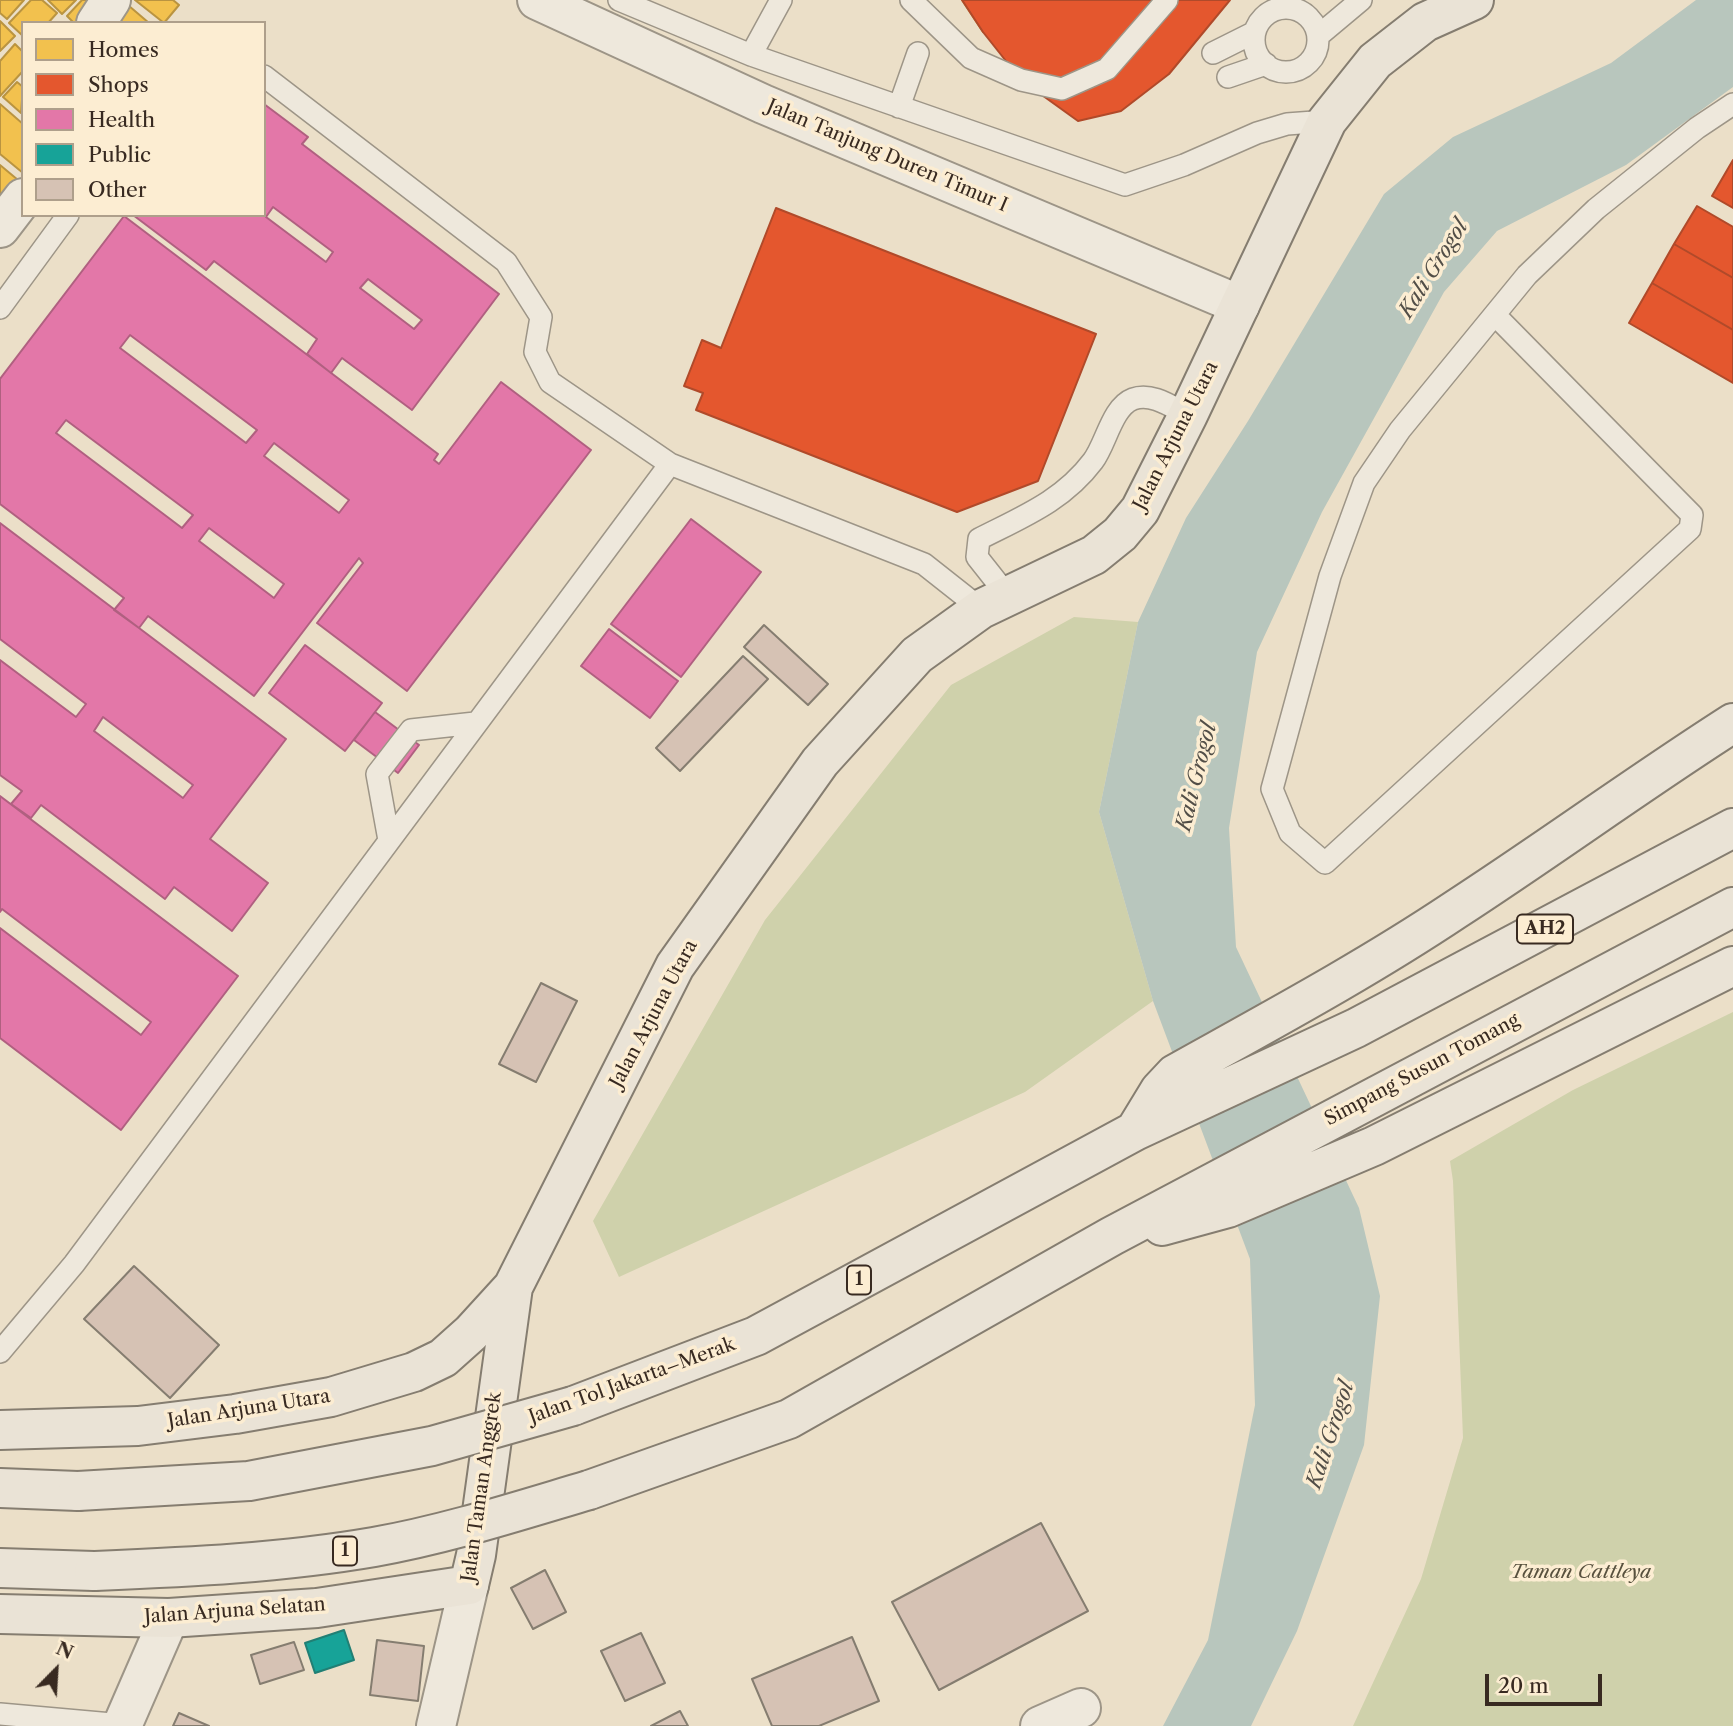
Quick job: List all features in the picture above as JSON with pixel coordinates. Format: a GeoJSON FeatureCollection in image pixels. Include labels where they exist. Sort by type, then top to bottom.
{"type":"FeatureCollection","features":[{"type":"Feature","properties":{"kind":"main road","name":"Jalan Arjuna Utara"},"geometry":{"type":"LineString","coordinates":[[0,1430],[138,1426],[235,1415],[331,1397],[414,1372],[443,1358],[471,1333],[513,1287],[675,966],[755,849],[820,762],[917,655],[994,602],[1094,555],[1120,534],[1140,510],[1188,415],[1327,121],[1375,61],[1425,22],[1474,0]]}},
{"type":"Feature","properties":{"kind":"main road"},"geometry":{"type":"LineString","coordinates":[[1136,1131],[1160,1090],[1175,1074],[1338,984],[1457,910],[1616,798],[1733,723]]}},
{"type":"Feature","properties":{"kind":"main road","name":"AH2"},"geometry":{"type":"LineString","coordinates":[[1136,1131],[1189,1109],[1356,1028],[1733,828]]}},
{"type":"Feature","properties":{"kind":"main road","name":"Simpang Susun Tomang"},"geometry":{"type":"LineString","coordinates":[[1214,1198],[1364,1100],[1733,907]]}},
{"type":"Feature","properties":{"kind":"main road"},"geometry":{"type":"LineString","coordinates":[[1214,1198],[1374,1146],[1733,966]]}},
{"type":"Feature","properties":{"kind":"main road","name":"Jalan Tol Jakarta–Merak"},"geometry":{"type":"LineString","coordinates":[[0,1488],[78,1491],[249,1481],[432,1446],[573,1406],[756,1336],[1136,1131]]}},
{"type":"Feature","properties":{"kind":"main road","name":"1"},"geometry":{"type":"LineString","coordinates":[[0,1568],[94,1571],[237,1565],[374,1547],[476,1524],[589,1490],[789,1419],[1112,1236],[1185,1221],[1214,1198]]}},
{"type":"Feature","properties":{"kind":"main road","name":"Jalan Taman Anggrek"},"geometry":{"type":"LineString","coordinates":[[468,1585],[476,1555],[513,1287]]}},
{"type":"Feature","properties":{"kind":"main road","name":"Jalan Arjuna Selatan"},"geometry":{"type":"LineString","coordinates":[[0,1614],[169,1618],[317,1608],[468,1585]]}},
{"type":"Feature","properties":{"kind":"street"},"geometry":{"type":"LineString","coordinates":[[97,21],[111,0]]}},
{"type":"Feature","properties":{"kind":"street","name":"Jalan Tanjung Duren Timur I"},"geometry":{"type":"LineString","coordinates":[[537,0],[763,104],[1240,306]]}},
{"type":"Feature","properties":{"kind":"street"},"geometry":{"type":"LineString","coordinates":[[0,228],[21,201]]}},
{"type":"Feature","properties":{"kind":"street","name":"Jalan Taman Anggrek"},"geometry":{"type":"LineString","coordinates":[[436,1726],[468,1585]]}},
{"type":"Feature","properties":{"kind":"street"},"geometry":{"type":"LineString","coordinates":[[122,1725],[169,1618]]}},
{"type":"Feature","properties":{"kind":"street"},"geometry":{"type":"LineString","coordinates":[[1040,1726],[1081,1708]]}},
{"type":"Feature","properties":{"kind":"lane"},"geometry":{"type":"LineString","coordinates":[[619,0],[751,55],[1125,185],[1184,165],[1267,130],[1287,124],[1327,121]]}},
{"type":"Feature","properties":{"kind":"lane"},"geometry":{"type":"LineString","coordinates":[[751,55],[781,0]]}},
{"type":"Feature","properties":{"kind":"lane"},"geometry":{"type":"LineString","coordinates":[[911,0],[971,58],[1021,80],[1062,89],[1107,69],[1167,0]]}},
{"type":"Feature","properties":{"kind":"lane"},"geometry":{"type":"LineString","coordinates":[[1318,36],[1361,0]]}},
{"type":"Feature","properties":{"kind":"lane"},"geometry":{"type":"LineString","coordinates":[[1287,4],[1306,15],[1314,24],[1318,36],[1312,60],[1303,68],[1291,72],[1278,71],[1266,64],[1254,44],[1260,20],[1287,4]]}},
{"type":"Feature","properties":{"kind":"lane"},"geometry":{"type":"LineString","coordinates":[[1213,53],[1255,32]]}},
{"type":"Feature","properties":{"kind":"lane"},"geometry":{"type":"LineString","coordinates":[[898,107],[918,53]]}},
{"type":"Feature","properties":{"kind":"lane"},"geometry":{"type":"LineString","coordinates":[[1228,77],[1266,64]]}},
{"type":"Feature","properties":{"kind":"lane"},"geometry":{"type":"LineString","coordinates":[[266,78],[506,262],[541,317],[535,352],[550,382],[670,464],[924,564],[994,602]]}},
{"type":"Feature","properties":{"kind":"lane"},"geometry":{"type":"LineString","coordinates":[[1495,315],[1692,515],[1690,529],[1325,863],[1290,833],[1272,789],[1330,576],[1364,482],[1400,430],[1527,275],[1596,209],[1696,128],[1733,104]]}},
{"type":"Feature","properties":{"kind":"lane"},"geometry":{"type":"LineString","coordinates":[[0,308],[67,217]]}},
{"type":"Feature","properties":{"kind":"lane"},"geometry":{"type":"LineString","coordinates":[[994,602],[977,557],[979,539],[1020,521],[1068,488],[1094,460],[1119,413],[1132,399],[1151,397],[1188,415]]}},
{"type":"Feature","properties":{"kind":"lane"},"geometry":{"type":"LineString","coordinates":[[0,1352],[82,1253],[670,464]]}},
{"type":"Feature","properties":{"kind":"lane"},"geometry":{"type":"LineString","coordinates":[[389,840],[377,774],[411,730],[475,723]]}},
{"type":"Feature","properties":{"kind":"lane"},"geometry":{"type":"LineString","coordinates":[[0,1714],[122,1725]]}},
{"type":"Feature","properties":{"kind":"green space"},"geometry":{"type":"Polygon","coordinates":[[[1074,617],[1138,622],[1099,812],[1153,1001],[1025,1092],[619,1277],[593,1221],[765,920],[951,685],[1074,617]]]}},
{"type":"Feature","properties":{"kind":"green space","name":"Taman Cattleya"},"geometry":{"type":"Polygon","coordinates":[[[1733,1012],[1733,1726],[1353,1726],[1421,1579],[1463,1438],[1450,1161],[1573,1090],[1733,1012]]]}},
{"type":"Feature","properties":{"kind":"water","name":"Kali Grogol"},"geometry":{"type":"Polygon","coordinates":[[[1696,0],[1733,0],[1733,87],[1626,165],[1497,231],[1444,292],[1322,512],[1257,652],[1229,828],[1236,947],[1359,1208],[1380,1296],[1364,1445],[1297,1631],[1251,1726],[1163,1726],[1208,1640],[1255,1405],[1250,1259],[1153,1001],[1099,812],[1138,622],[1186,518],[1248,421],[1384,194],[1453,137],[1611,63],[1696,0]]]}},
{"type":"Feature","properties":{"kind":"building: Homes"},"geometry":{"type":"Polygon","coordinates":[[[0,0],[24,0],[7,19],[0,13],[0,0]]]}},
{"type":"Feature","properties":{"kind":"building: Homes"},"geometry":{"type":"Polygon","coordinates":[[[31,0],[42,0],[57,13],[50,21],[21,21],[21,34],[9,23],[31,0]]]}},
{"type":"Feature","properties":{"kind":"building: Homes"},"geometry":{"type":"Polygon","coordinates":[[[48,0],[76,0],[62,14],[48,0]]]}},
{"type":"Feature","properties":{"kind":"building: Homes"},"geometry":{"type":"Polygon","coordinates":[[[82,0],[95,0],[90,21],[72,21],[67,16],[82,0]]]}},
{"type":"Feature","properties":{"kind":"building: Homes"},"geometry":{"type":"Polygon","coordinates":[[[122,0],[147,21],[105,21],[122,0]]]}},
{"type":"Feature","properties":{"kind":"building: Homes"},"geometry":{"type":"Polygon","coordinates":[[[135,0],[173,0],[179,5],[166,21],[161,21],[135,0]]]}},
{"type":"Feature","properties":{"kind":"building: Homes"},"geometry":{"type":"Polygon","coordinates":[[[962,0],[1034,0],[983,32],[962,0]]]}},
{"type":"Feature","properties":{"kind":"building: Homes"},"geometry":{"type":"Polygon","coordinates":[[[0,21],[15,36],[0,51],[0,21]]]}},
{"type":"Feature","properties":{"kind":"building: Homes"},"geometry":{"type":"Polygon","coordinates":[[[15,44],[21,50],[21,73],[0,96],[0,61],[15,44]]]}},
{"type":"Feature","properties":{"kind":"building: Homes"},"geometry":{"type":"Polygon","coordinates":[[[17,82],[21,85],[21,113],[3,97],[17,82]]]}},
{"type":"Feature","properties":{"kind":"building: Homes"},"geometry":{"type":"Polygon","coordinates":[[[0,104],[21,122],[21,171],[0,154],[0,104]]]}},
{"type":"Feature","properties":{"kind":"building: Homes"},"geometry":{"type":"Polygon","coordinates":[[[0,165],[18,180],[0,201],[0,165]]]}},
{"type":"Feature","properties":{"kind":"building: Shops"},"geometry":{"type":"Polygon","coordinates":[[[962,0],[1230,0],[1169,74],[1121,111],[1078,121],[1021,80],[962,0]]]}},
{"type":"Feature","properties":{"kind":"building: Shops"},"geometry":{"type":"Polygon","coordinates":[[[1733,160],[1733,208],[1712,196],[1733,160]]]}},
{"type":"Feature","properties":{"kind":"building: Shops"},"geometry":{"type":"Polygon","coordinates":[[[1697,206],[1733,227],[1733,278],[1674,244],[1697,206]]]}},
{"type":"Feature","properties":{"kind":"building: Shops"},"geometry":{"type":"Polygon","coordinates":[[[776,208],[1096,334],[1038,481],[957,512],[696,410],[703,393],[684,386],[702,340],[721,348],[776,208]]]}},
{"type":"Feature","properties":{"kind":"building: Shops"},"geometry":{"type":"Polygon","coordinates":[[[1674,244],[1733,278],[1733,330],[1652,283],[1674,244]]]}},
{"type":"Feature","properties":{"kind":"building: Shops"},"geometry":{"type":"Polygon","coordinates":[[[1652,283],[1733,330],[1733,383],[1629,323],[1652,283]]]}},
{"type":"Feature","properties":{"kind":"building: Health"},"geometry":{"type":"Polygon","coordinates":[[[266,106],[308,137],[302,144],[499,294],[412,410],[342,358],[331,373],[307,354],[317,339],[214,261],[206,270],[136,217],[266,217],[266,106]],[[273,207],[266,217],[326,262],[333,252],[273,207]],[[368,279],[360,288],[414,329],[422,320],[368,279]]]}},
{"type":"Feature","properties":{"kind":"building: Health"},"geometry":{"type":"Polygon","coordinates":[[[123,217],[438,454],[434,460],[439,464],[501,382],[591,450],[407,691],[317,623],[363,563],[359,558],[254,696],[148,616],[139,628],[114,610],[124,598],[0,504],[0,379],[123,217]],[[130,335],[120,348],[246,443],[257,430],[130,335]],[[66,420],[56,433],[182,528],[193,515],[66,420]],[[274,443],[264,456],[339,513],[349,500],[274,443]],[[209,528],[199,541],[274,598],[284,584],[209,528]]]}},
{"type":"Feature","properties":{"kind":"building: Health"},"geometry":{"type":"Polygon","coordinates":[[[691,519],[761,572],[681,677],[611,624],[691,519]]]}},
{"type":"Feature","properties":{"kind":"building: Health"},"geometry":{"type":"Polygon","coordinates":[[[0,523],[286,739],[210,839],[268,883],[232,931],[174,887],[165,899],[41,805],[31,818],[11,804],[22,791],[0,775],[0,660],[76,717],[86,704],[0,639],[0,523]],[[103,717],[94,731],[183,798],[193,785],[103,717]]]}},
{"type":"Feature","properties":{"kind":"building: Health"},"geometry":{"type":"Polygon","coordinates":[[[609,629],[678,681],[650,718],[581,666],[609,629]]]}},
{"type":"Feature","properties":{"kind":"building: Health"},"geometry":{"type":"Polygon","coordinates":[[[305,645],[382,703],[345,751],[269,693],[305,645]]]}},
{"type":"Feature","properties":{"kind":"building: Health"},"geometry":{"type":"Polygon","coordinates":[[[375,712],[419,745],[398,773],[354,740],[375,712]]]}},
{"type":"Feature","properties":{"kind":"building: Health"},"geometry":{"type":"Polygon","coordinates":[[[0,796],[238,976],[121,1130],[0,1038],[0,928],[141,1035],[151,1022],[2,909],[0,912],[0,796]]]}},
{"type":"Feature","properties":{"kind":"building: Public"},"geometry":{"type":"Polygon","coordinates":[[[344,1630],[354,1660],[315,1673],[305,1643],[344,1630]]]}},
{"type":"Feature","properties":{"kind":"building: Other"},"geometry":{"type":"Polygon","coordinates":[[[764,625],[828,684],[808,705],[744,647],[764,625]]]}},
{"type":"Feature","properties":{"kind":"building: Other"},"geometry":{"type":"Polygon","coordinates":[[[743,656],[768,679],[680,771],[656,748],[743,656]]]}},
{"type":"Feature","properties":{"kind":"building: Other"},"geometry":{"type":"Polygon","coordinates":[[[541,983],[577,1001],[536,1082],[499,1064],[541,983]]]}},
{"type":"Feature","properties":{"kind":"building: Other"},"geometry":{"type":"Polygon","coordinates":[[[134,1266],[219,1345],[170,1398],[84,1319],[134,1266]]]}},
{"type":"Feature","properties":{"kind":"building: Other"},"geometry":{"type":"Polygon","coordinates":[[[1041,1523],[1088,1611],[939,1690],[892,1602],[1041,1523]]]}},
{"type":"Feature","properties":{"kind":"building: Other"},"geometry":{"type":"Polygon","coordinates":[[[545,1570],[566,1612],[533,1629],[511,1588],[545,1570]]]}},
{"type":"Feature","properties":{"kind":"building: Other"},"geometry":{"type":"Polygon","coordinates":[[[641,1633],[665,1683],[625,1701],[601,1651],[641,1633]]]}},
{"type":"Feature","properties":{"kind":"building: Other"},"geometry":{"type":"Polygon","coordinates":[[[852,1637],[879,1701],[819,1726],[772,1726],[752,1679],[852,1637]]]}},
{"type":"Feature","properties":{"kind":"building: Other"},"geometry":{"type":"Polygon","coordinates":[[[377,1640],[424,1646],[418,1701],[370,1695],[377,1640]]]}},
{"type":"Feature","properties":{"kind":"building: Other"},"geometry":{"type":"Polygon","coordinates":[[[294,1642],[304,1670],[260,1684],[251,1655],[294,1642]]]}},
{"type":"Feature","properties":{"kind":"building: Other"},"geometry":{"type":"Polygon","coordinates":[[[680,1711],[688,1726],[651,1726],[680,1711]]]}},
{"type":"Feature","properties":{"kind":"building: Other"},"geometry":{"type":"Polygon","coordinates":[[[179,1713],[209,1726],[173,1726],[179,1713]]]}}]}
